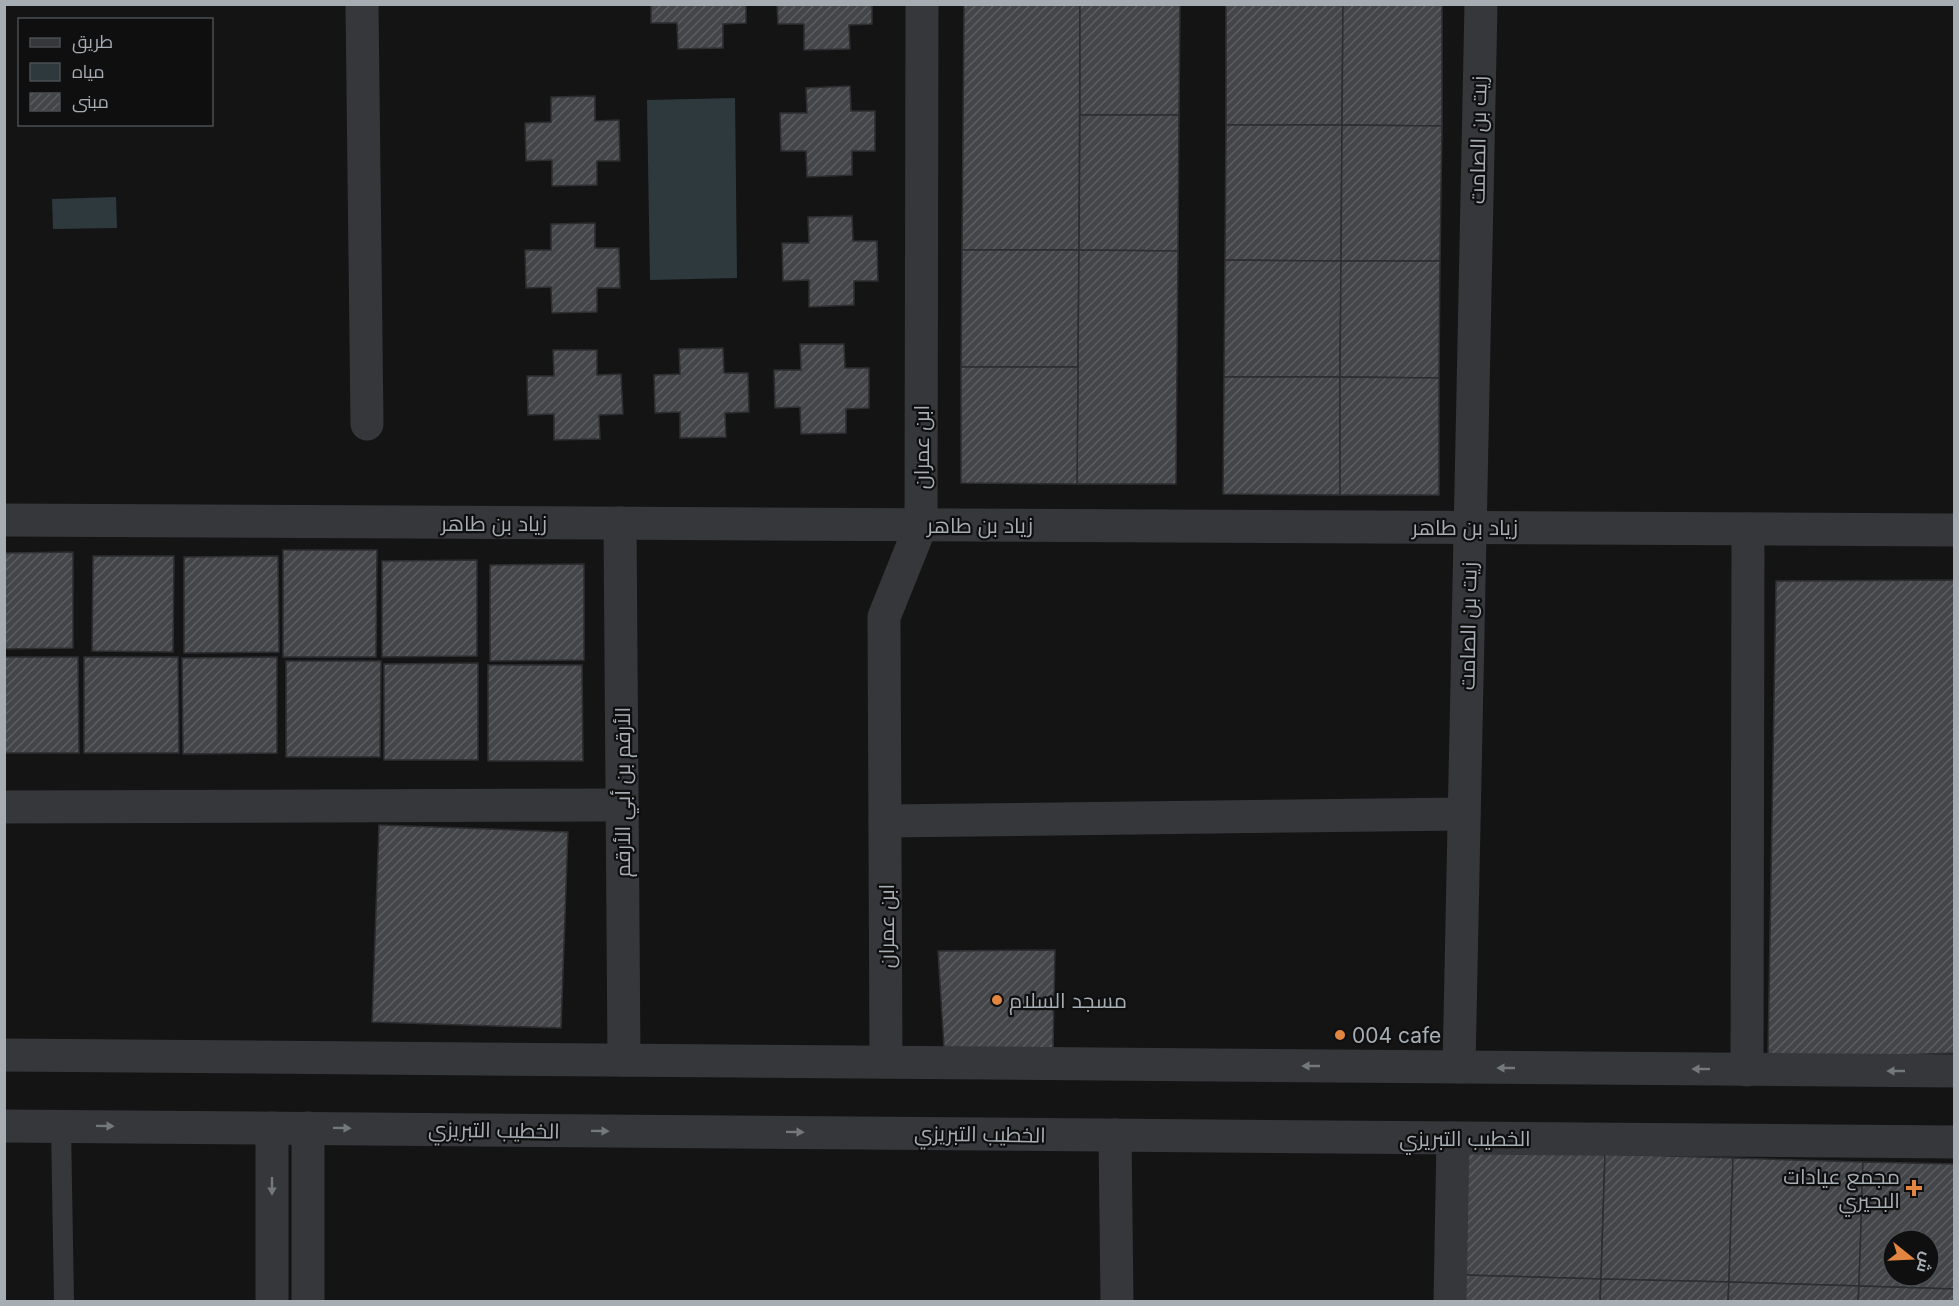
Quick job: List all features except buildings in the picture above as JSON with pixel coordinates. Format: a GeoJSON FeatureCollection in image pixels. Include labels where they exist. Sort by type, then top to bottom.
{"type":"FeatureCollection","features":[{"type":"Feature","properties":{"kind":"street"},"geometry":{"type":"LineString","coordinates":[[362,4],[367,424]]}},
{"type":"Feature","properties":{"kind":"street","name":"ابن عمران"},"geometry":{"type":"LineString","coordinates":[[886,1062],[884,617],[921,525],[922,4]]}},
{"type":"Feature","properties":{"kind":"street","name":"زيت بن الصامت"},"geometry":{"type":"LineString","coordinates":[[1459,1067],[1481,4]]}},
{"type":"Feature","properties":{"kind":"street","name":"زياد بن طاهر"},"geometry":{"type":"LineString","coordinates":[[4,520],[1954,530]]}},
{"type":"Feature","properties":{"kind":"street","name":"الأرقم بن أبي الأرقم"},"geometry":{"type":"LineString","coordinates":[[620,524],[624,1060]]}},
{"type":"Feature","properties":{"kind":"street"},"geometry":{"type":"LineString","coordinates":[[1747,1070],[1748,529]]}},
{"type":"Feature","properties":{"kind":"street"},"geometry":{"type":"LineString","coordinates":[[4,807],[622,805]]}},
{"type":"Feature","properties":{"kind":"street"},"geometry":{"type":"LineString","coordinates":[[885,820],[1464,814]]}},
{"type":"Feature","properties":{"kind":"street"},"geometry":{"type":"LineString","coordinates":[[4,1055],[1954,1071]]}},
{"type":"Feature","properties":{"kind":"street","name":"الخطيب التبريزي"},"geometry":{"type":"LineString","coordinates":[[4,1126],[1954,1142]]}},
{"type":"Feature","properties":{"kind":"street"},"geometry":{"type":"LineString","coordinates":[[272,1128],[272,1302]]}},
{"type":"Feature","properties":{"kind":"street"},"geometry":{"type":"LineString","coordinates":[[308,1302],[309,1128]]}},
{"type":"Feature","properties":{"kind":"street"},"geometry":{"type":"LineString","coordinates":[[1115,1135],[1117,1302]]}},
{"type":"Feature","properties":{"kind":"street"},"geometry":{"type":"LineString","coordinates":[[1450,1302],[1453,1138]]}},
{"type":"Feature","properties":{"kind":"lane"},"geometry":{"type":"LineString","coordinates":[[61,1126],[63,1302]]}},
{"type":"Feature","properties":{"kind":"water"},"geometry":{"type":"Polygon","coordinates":[[[735,98],[737,278],[650,280],[647,100],[735,98]]]}},
{"type":"Feature","properties":{"kind":"water"},"geometry":{"type":"Polygon","coordinates":[[[116,197],[117,228],[53,229],[52,199],[116,197]]]}},
{"type":"Feature","properties":{"kind":"place","name":"مسجد السلام"},"geometry":{"type":"Point","coordinates":[997,1000]}},
{"type":"Feature","properties":{"kind":"place","name":"004 cafe"},"geometry":{"type":"Point","coordinates":[1340,1035]}},
{"type":"Feature","properties":{"kind":"place","name":"مجمع عيادات البحيري"},"geometry":{"type":"Point","coordinates":[1914,1188]}}]}
